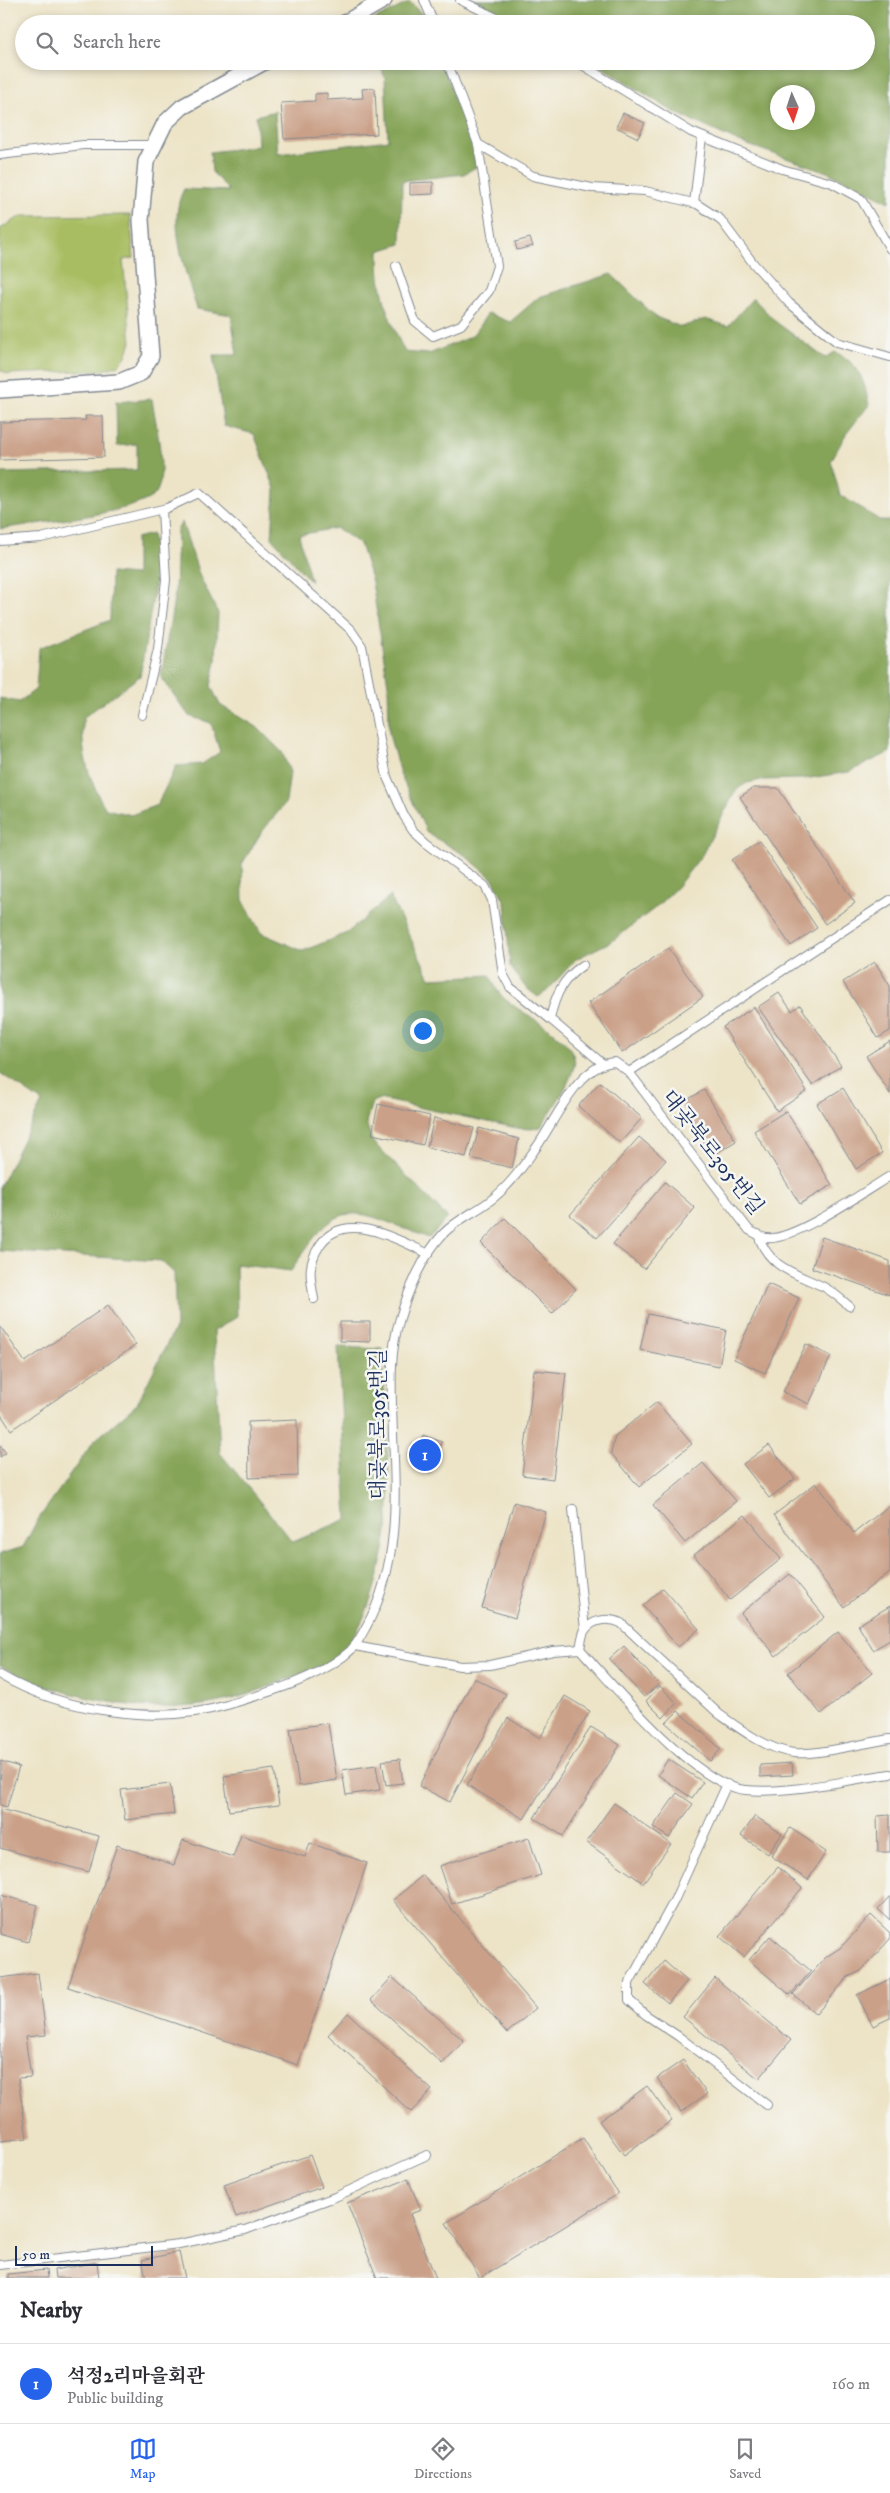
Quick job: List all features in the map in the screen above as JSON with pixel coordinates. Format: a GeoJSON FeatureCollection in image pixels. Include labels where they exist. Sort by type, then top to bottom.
{"type":"FeatureCollection","features":[{"type":"Feature","properties":{"kind":"street"},"geometry":{"type":"LineString","coordinates":[[358,15],[384,0]]}},
{"type":"Feature","properties":{"kind":"street"},"geometry":{"type":"LineString","coordinates":[[0,390],[119,382],[140,373],[150,356],[140,220],[146,162],[165,123],[182,107],[250,70]]}},
{"type":"Feature","properties":{"kind":"lane"},"geometry":{"type":"LineString","coordinates":[[424,0],[430,15]]}},
{"type":"Feature","properties":{"kind":"lane"},"geometry":{"type":"LineString","coordinates":[[460,0],[491,15]]}},
{"type":"Feature","properties":{"kind":"lane"},"geometry":{"type":"LineString","coordinates":[[396,266],[415,321],[433,336],[461,325],[489,291],[497,266],[478,144],[450,70]]}},
{"type":"Feature","properties":{"kind":"lane"},"geometry":{"type":"LineString","coordinates":[[591,70],[702,137],[782,169],[832,183],[861,199],[890,248]]}},
{"type":"Feature","properties":{"kind":"lane"},"geometry":{"type":"LineString","coordinates":[[694,204],[702,137]]}},
{"type":"Feature","properties":{"kind":"lane"},"geometry":{"type":"LineString","coordinates":[[478,144],[533,176],[592,188],[645,191],[694,204],[720,219],[753,262],[789,303],[837,342],[890,357]]}},
{"type":"Feature","properties":{"kind":"lane"},"geometry":{"type":"LineString","coordinates":[[0,155],[83,145],[154,145]]}},
{"type":"Feature","properties":{"kind":"lane"},"geometry":{"type":"LineString","coordinates":[[0,541],[41,538],[162,510],[199,493],[351,630],[362,646],[387,777],[404,816],[413,830],[426,842],[485,886],[492,900],[503,974],[510,987],[602,1063]]}},
{"type":"Feature","properties":{"kind":"lane"},"geometry":{"type":"LineString","coordinates":[[142,715],[158,649],[166,580],[162,510]]}},
{"type":"Feature","properties":{"kind":"lane"},"geometry":{"type":"LineString","coordinates":[[629,1072],[890,900]]}},
{"type":"Feature","properties":{"kind":"lane"},"geometry":{"type":"LineString","coordinates":[[550,1019],[556,994],[572,972],[583,965]]}},
{"type":"Feature","properties":{"kind":"lane","name":"대곶북로305번길"},"geometry":{"type":"LineString","coordinates":[[0,1675],[35,1692],[65,1702],[106,1710],[159,1714],[221,1707],[254,1696],[330,1666],[355,1646],[373,1613],[385,1582],[392,1544],[396,1502],[392,1354],[400,1318],[429,1254],[442,1235],[457,1221],[486,1204],[512,1183],[576,1086],[591,1070],[602,1063],[615,1062],[629,1072],[750,1230],[767,1238],[783,1236],[816,1221],[888,1179]]}},
{"type":"Feature","properties":{"kind":"lane"},"geometry":{"type":"LineString","coordinates":[[314,1299],[309,1275],[312,1257],[323,1240],[339,1229],[357,1228],[383,1234],[429,1254]]}},
{"type":"Feature","properties":{"kind":"lane"},"geometry":{"type":"LineString","coordinates":[[758,1234],[762,1249],[772,1260],[827,1288],[849,1306]]}},
{"type":"Feature","properties":{"kind":"lane"},"geometry":{"type":"LineString","coordinates":[[573,1509],[585,1630],[580,1649]]}},
{"type":"Feature","properties":{"kind":"lane"},"geometry":{"type":"LineString","coordinates":[[585,1630],[600,1620],[611,1618],[621,1624],[719,1714],[733,1724],[781,1750],[795,1753],[890,1739]]}},
{"type":"Feature","properties":{"kind":"lane"},"geometry":{"type":"LineString","coordinates":[[355,1646],[460,1666],[490,1665],[553,1651],[580,1649]]}},
{"type":"Feature","properties":{"kind":"lane"},"geometry":{"type":"LineString","coordinates":[[580,1649],[635,1709],[682,1755],[715,1779],[727,1784],[744,1790],[772,1790],[890,1774]]}},
{"type":"Feature","properties":{"kind":"lane"},"geometry":{"type":"LineString","coordinates":[[727,1784],[674,1901],[629,1982],[628,2000],[767,2105]]}},
{"type":"Feature","properties":{"kind":"lane"},"geometry":{"type":"LineString","coordinates":[[0,2265],[179,2244],[245,2230],[335,2197],[427,2155]]}},
{"type":"Feature","properties":{"kind":"green space"},"geometry":{"type":"Polygon","coordinates":[[[473,0],[890,0],[890,202],[827,172],[739,142],[674,112],[606,70],[875,70],[875,15],[504,15],[473,0]]]}},
{"type":"Feature","properties":{"kind":"green space"},"geometry":{"type":"Polygon","coordinates":[[[410,2],[423,15],[383,15],[410,2]]]}},
{"type":"Feature","properties":{"kind":"green space"},"geometry":{"type":"Polygon","coordinates":[[[382,70],[444,70],[473,144],[476,167],[464,174],[402,181],[401,244],[379,251],[379,265],[385,303],[405,352],[429,354],[472,336],[488,313],[510,322],[539,297],[611,274],[656,317],[681,327],[705,319],[728,326],[753,298],[776,322],[825,358],[835,352],[850,362],[860,374],[869,405],[846,434],[831,461],[840,495],[881,521],[890,521],[890,752],[849,772],[803,779],[761,780],[747,783],[736,790],[702,855],[677,887],[655,908],[612,941],[576,959],[547,991],[538,997],[525,987],[510,966],[505,902],[493,879],[466,856],[427,833],[400,774],[389,734],[388,685],[372,582],[360,544],[336,528],[299,535],[311,582],[272,538],[275,489],[254,434],[224,426],[213,355],[237,355],[231,315],[197,309],[180,249],[177,217],[179,202],[184,189],[229,191],[212,172],[210,152],[258,146],[256,116],[275,111],[278,154],[388,140],[385,78],[382,70]]]}},
{"type":"Feature","properties":{"kind":"green space"},"geometry":{"type":"Polygon","coordinates":[[[130,215],[134,258],[123,260],[131,342],[126,356],[119,365],[103,370],[8,374],[0,370],[0,229],[21,216],[130,215]]]}},
{"type":"Feature","properties":{"kind":"green space"},"geometry":{"type":"Polygon","coordinates":[[[152,399],[161,461],[161,474],[156,493],[146,500],[108,512],[0,529],[0,473],[137,470],[137,444],[117,446],[116,402],[152,399]]]}},
{"type":"Feature","properties":{"kind":"green space"},"geometry":{"type":"Polygon","coordinates":[[[182,522],[200,577],[218,613],[216,661],[211,686],[220,705],[257,727],[282,752],[290,772],[286,802],[261,833],[242,864],[243,900],[261,933],[303,951],[347,933],[390,896],[430,978],[490,975],[499,993],[558,1036],[568,1046],[574,1056],[574,1067],[564,1090],[541,1127],[532,1129],[517,1128],[379,1099],[372,1102],[366,1122],[372,1141],[448,1218],[429,1238],[382,1220],[364,1215],[350,1214],[336,1218],[323,1228],[291,1271],[236,1264],[237,1317],[214,1331],[220,1453],[293,1542],[347,1519],[338,1347],[383,1349],[389,1483],[386,1537],[378,1574],[363,1620],[351,1641],[339,1655],[312,1670],[238,1697],[193,1706],[165,1707],[107,1702],[78,1695],[24,1677],[0,1666],[0,1554],[23,1547],[37,1521],[94,1441],[137,1404],[176,1326],[174,1273],[161,1261],[0,1251],[0,1186],[42,1102],[0,1073],[0,698],[19,702],[36,689],[39,648],[110,620],[111,573],[136,575],[136,538],[152,534],[158,567],[140,676],[84,717],[84,753],[90,776],[106,809],[131,815],[157,805],[176,766],[202,764],[220,752],[211,723],[189,716],[161,677],[175,593],[177,530],[182,522]]]}},
{"type":"Feature","properties":{"kind":"building"},"geometry":{"type":"Polygon","coordinates":[[[375,88],[377,134],[284,139],[281,103],[315,101],[315,94],[327,93],[327,100],[363,98],[362,89],[375,88]]]}},
{"type":"Feature","properties":{"kind":"building"},"geometry":{"type":"Polygon","coordinates":[[[623,113],[645,123],[638,138],[616,127],[623,113]]]}},
{"type":"Feature","properties":{"kind":"building"},"geometry":{"type":"Polygon","coordinates":[[[433,182],[433,194],[410,195],[410,183],[433,182]]]}},
{"type":"Feature","properties":{"kind":"building"},"geometry":{"type":"Polygon","coordinates":[[[530,238],[533,246],[517,250],[515,242],[530,238]]]}},
{"type":"Feature","properties":{"kind":"building"},"geometry":{"type":"Polygon","coordinates":[[[85,416],[103,416],[104,457],[0,460],[0,422],[86,420],[85,416]]]}},
{"type":"Feature","properties":{"kind":"building"},"geometry":{"type":"Polygon","coordinates":[[[753,788],[778,788],[855,903],[825,924],[740,797],[753,788]]]}},
{"type":"Feature","properties":{"kind":"building"},"geometry":{"type":"Polygon","coordinates":[[[759,841],[817,928],[791,946],[732,860],[759,841]]]}},
{"type":"Feature","properties":{"kind":"building"},"geometry":{"type":"Polygon","coordinates":[[[668,948],[703,997],[622,1053],[588,1003],[668,948]]]}},
{"type":"Feature","properties":{"kind":"building"},"geometry":{"type":"Polygon","coordinates":[[[875,962],[890,986],[890,1031],[878,1038],[843,982],[875,962]]]}},
{"type":"Feature","properties":{"kind":"building"},"geometry":{"type":"Polygon","coordinates":[[[779,993],[792,1011],[800,1005],[841,1066],[812,1085],[758,1007],[779,993]]]}},
{"type":"Feature","properties":{"kind":"building"},"geometry":{"type":"Polygon","coordinates":[[[754,1007],[807,1091],[777,1111],[723,1027],[754,1007]]]}},
{"type":"Feature","properties":{"kind":"building"},"geometry":{"type":"Polygon","coordinates":[[[890,1041],[890,1094],[866,1056],[890,1041]]]}},
{"type":"Feature","properties":{"kind":"building"},"geometry":{"type":"Polygon","coordinates":[[[600,1082],[642,1118],[620,1143],[578,1106],[600,1082]]]}},
{"type":"Feature","properties":{"kind":"building"},"geometry":{"type":"Polygon","coordinates":[[[843,1088],[882,1153],[856,1169],[817,1104],[843,1088]]]}},
{"type":"Feature","properties":{"kind":"building"},"geometry":{"type":"Polygon","coordinates":[[[704,1090],[736,1141],[712,1156],[680,1104],[704,1090]]]}},
{"type":"Feature","properties":{"kind":"building"},"geometry":{"type":"Polygon","coordinates":[[[378,1104],[430,1116],[423,1145],[372,1134],[378,1104]]]}},
{"type":"Feature","properties":{"kind":"building"},"geometry":{"type":"Polygon","coordinates":[[[786,1111],[832,1185],[800,1204],[754,1131],[786,1111]]]}},
{"type":"Feature","properties":{"kind":"building"},"geometry":{"type":"Polygon","coordinates":[[[434,1118],[474,1128],[466,1157],[427,1147],[434,1118]]]}},
{"type":"Feature","properties":{"kind":"building"},"geometry":{"type":"Polygon","coordinates":[[[479,1128],[519,1139],[512,1168],[471,1158],[479,1128]]]}},
{"type":"Feature","properties":{"kind":"building"},"geometry":{"type":"Polygon","coordinates":[[[639,1137],[666,1160],[597,1238],[570,1215],[639,1137]]]}},
{"type":"Feature","properties":{"kind":"building"},"geometry":{"type":"Polygon","coordinates":[[[665,1182],[695,1208],[644,1269],[613,1244],[665,1182]]]}},
{"type":"Feature","properties":{"kind":"building"},"geometry":{"type":"Polygon","coordinates":[[[505,1218],[576,1289],[552,1314],[481,1243],[505,1218]]]}},
{"type":"Feature","properties":{"kind":"building"},"geometry":{"type":"Polygon","coordinates":[[[822,1237],[890,1261],[890,1295],[812,1268],[822,1237]]]}},
{"type":"Feature","properties":{"kind":"building"},"geometry":{"type":"Polygon","coordinates":[[[768,1284],[799,1298],[765,1373],[734,1359],[768,1284]]]}},
{"type":"Feature","properties":{"kind":"building"},"geometry":{"type":"Polygon","coordinates":[[[108,1305],[136,1345],[11,1430],[0,1413],[0,1326],[25,1362],[108,1305]]]}},
{"type":"Feature","properties":{"kind":"building"},"geometry":{"type":"Polygon","coordinates":[[[648,1314],[726,1330],[719,1366],[640,1350],[648,1314]]]}},
{"type":"Feature","properties":{"kind":"building"},"geometry":{"type":"Polygon","coordinates":[[[340,1322],[370,1322],[370,1342],[340,1341],[340,1322]]]}},
{"type":"Feature","properties":{"kind":"building"},"geometry":{"type":"Polygon","coordinates":[[[806,1344],[831,1356],[809,1404],[783,1392],[806,1344]]]}},
{"type":"Feature","properties":{"kind":"building"},"geometry":{"type":"Polygon","coordinates":[[[534,1370],[566,1373],[553,1479],[522,1475],[534,1370]]]}},
{"type":"Feature","properties":{"kind":"building"},"geometry":{"type":"Polygon","coordinates":[[[657,1402],[692,1444],[639,1487],[611,1453],[615,1436],[657,1402]]]}},
{"type":"Feature","properties":{"kind":"building"},"geometry":{"type":"Polygon","coordinates":[[[297,1420],[298,1476],[249,1478],[248,1422],[297,1420]]]}},
{"type":"Feature","properties":{"kind":"building"},"geometry":{"type":"Polygon","coordinates":[[[423,1435],[442,1442],[431,1473],[413,1466],[417,1457],[408,1454],[412,1444],[419,1447],[423,1435]]]}},
{"type":"Feature","properties":{"kind":"building"},"geometry":{"type":"Polygon","coordinates":[[[0,1445],[6,1453],[0,1457],[0,1445]]]}},
{"type":"Feature","properties":{"kind":"building"},"geometry":{"type":"Polygon","coordinates":[[[769,1445],[795,1479],[769,1498],[743,1464],[769,1445]]]}},
{"type":"Feature","properties":{"kind":"building"},"geometry":{"type":"Polygon","coordinates":[[[703,1463],[736,1501],[685,1543],[653,1505],[703,1463]]]}},
{"type":"Feature","properties":{"kind":"building"},"geometry":{"type":"Polygon","coordinates":[[[816,1483],[854,1533],[890,1505],[890,1572],[844,1607],[774,1515],[816,1483]]]}},
{"type":"Feature","properties":{"kind":"building"},"geometry":{"type":"Polygon","coordinates":[[[514,1502],[546,1512],[515,1618],[482,1608],[514,1502]]]}},
{"type":"Feature","properties":{"kind":"building"},"geometry":{"type":"Polygon","coordinates":[[[745,1515],[781,1559],[730,1600],[694,1555],[745,1515]]]}},
{"type":"Feature","properties":{"kind":"building"},"geometry":{"type":"Polygon","coordinates":[[[790,1574],[825,1617],[776,1656],[741,1613],[790,1574]]]}},
{"type":"Feature","properties":{"kind":"building"},"geometry":{"type":"Polygon","coordinates":[[[663,1588],[699,1629],[678,1647],[643,1606],[663,1588]]]}},
{"type":"Feature","properties":{"kind":"building"},"geometry":{"type":"Polygon","coordinates":[[[890,1606],[890,1640],[873,1650],[858,1625],[890,1606]]]}},
{"type":"Feature","properties":{"kind":"building"},"geometry":{"type":"Polygon","coordinates":[[[838,1632],[872,1673],[821,1714],[788,1673],[838,1632]]]}},
{"type":"Feature","properties":{"kind":"building"},"geometry":{"type":"Polygon","coordinates":[[[624,1646],[659,1684],[644,1697],[609,1659],[624,1646]]]}},
{"type":"Feature","properties":{"kind":"building"},"geometry":{"type":"Polygon","coordinates":[[[474,1678],[506,1694],[450,1802],[419,1786],[474,1678]]]}},
{"type":"Feature","properties":{"kind":"building"},"geometry":{"type":"Polygon","coordinates":[[[660,1686],[677,1703],[663,1718],[646,1701],[660,1686]]]}},
{"type":"Feature","properties":{"kind":"building"},"geometry":{"type":"Polygon","coordinates":[[[565,1696],[590,1711],[524,1819],[467,1785],[508,1718],[540,1738],[565,1696]]]}},
{"type":"Feature","properties":{"kind":"building"},"geometry":{"type":"Polygon","coordinates":[[[678,1711],[721,1749],[710,1761],[666,1723],[678,1711]]]}},
{"type":"Feature","properties":{"kind":"building"},"geometry":{"type":"Polygon","coordinates":[[[328,1723],[337,1780],[299,1786],[290,1729],[328,1723]]]}},
{"type":"Feature","properties":{"kind":"building"},"geometry":{"type":"Polygon","coordinates":[[[591,1727],[620,1745],[563,1836],[534,1818],[591,1727]]]}},
{"type":"Feature","properties":{"kind":"building"},"geometry":{"type":"Polygon","coordinates":[[[400,1759],[403,1783],[386,1785],[382,1761],[400,1759]]]}},
{"type":"Feature","properties":{"kind":"building"},"geometry":{"type":"Polygon","coordinates":[[[668,1759],[703,1782],[692,1798],[658,1775],[668,1759]]]}},
{"type":"Feature","properties":{"kind":"building"},"geometry":{"type":"Polygon","coordinates":[[[1,1761],[19,1767],[7,1807],[0,1805],[1,1761]]]}},
{"type":"Feature","properties":{"kind":"building"},"geometry":{"type":"Polygon","coordinates":[[[792,1763],[793,1775],[760,1777],[760,1765],[792,1763]]]}},
{"type":"Feature","properties":{"kind":"building"},"geometry":{"type":"Polygon","coordinates":[[[376,1765],[380,1790],[346,1795],[342,1770],[376,1765]]]}},
{"type":"Feature","properties":{"kind":"building"},"geometry":{"type":"Polygon","coordinates":[[[274,1769],[279,1805],[229,1811],[224,1776],[274,1769]]]}},
{"type":"Feature","properties":{"kind":"building"},"geometry":{"type":"Polygon","coordinates":[[[170,1784],[174,1814],[125,1820],[121,1790],[170,1784]]]}},
{"type":"Feature","properties":{"kind":"building"},"geometry":{"type":"Polygon","coordinates":[[[677,1793],[693,1804],[669,1838],[653,1827],[677,1793]]]}},
{"type":"Feature","properties":{"kind":"building"},"geometry":{"type":"Polygon","coordinates":[[[614,1803],[671,1844],[643,1883],[586,1842],[614,1803]]]}},
{"type":"Feature","properties":{"kind":"building"},"geometry":{"type":"Polygon","coordinates":[[[0,1809],[99,1836],[89,1872],[0,1848],[0,1809]]]}},
{"type":"Feature","properties":{"kind":"building"},"geometry":{"type":"Polygon","coordinates":[[[890,1815],[890,1852],[878,1852],[877,1816],[890,1815]]]}},
{"type":"Feature","properties":{"kind":"building"},"geometry":{"type":"Polygon","coordinates":[[[755,1816],[782,1834],[768,1854],[741,1836],[755,1816]]]}},
{"type":"Feature","properties":{"kind":"building"},"geometry":{"type":"Polygon","coordinates":[[[790,1828],[826,1852],[808,1880],[771,1856],[790,1828]]]}},
{"type":"Feature","properties":{"kind":"building"},"geometry":{"type":"Polygon","coordinates":[[[241,1835],[305,1857],[310,1843],[367,1863],[298,2065],[68,1987],[117,1845],[174,1865],[183,1840],[233,1857],[241,1835]]]}},
{"type":"Feature","properties":{"kind":"building"},"geometry":{"type":"Polygon","coordinates":[[[529,1838],[541,1875],[452,1904],[439,1866],[529,1838]]]}},
{"type":"Feature","properties":{"kind":"building"},"geometry":{"type":"Polygon","coordinates":[[[778,1867],[802,1888],[744,1957],[719,1936],[778,1867]]]}},
{"type":"Feature","properties":{"kind":"building"},"geometry":{"type":"Polygon","coordinates":[[[423,1875],[536,2008],[507,2033],[393,1900],[423,1875]]]}},
{"type":"Feature","properties":{"kind":"building"},"geometry":{"type":"Polygon","coordinates":[[[0,1895],[38,1905],[28,1942],[0,1934],[0,1895]]]}},
{"type":"Feature","properties":{"kind":"building"},"geometry":{"type":"Polygon","coordinates":[[[890,1896],[890,1920],[878,1909],[890,1896]]]}},
{"type":"Feature","properties":{"kind":"building"},"geometry":{"type":"Polygon","coordinates":[[[871,1915],[890,1933],[890,1939],[861,1971],[848,1977],[816,2014],[793,1994],[826,1957],[840,1948],[871,1915]]]}},
{"type":"Feature","properties":{"kind":"building"},"geometry":{"type":"Polygon","coordinates":[[[770,1936],[811,1971],[790,1995],[749,1960],[770,1936]]]}},
{"type":"Feature","properties":{"kind":"building"},"geometry":{"type":"Polygon","coordinates":[[[664,1961],[687,1981],[668,2003],[645,1984],[664,1961]]]}},
{"type":"Feature","properties":{"kind":"building"},"geometry":{"type":"Polygon","coordinates":[[[38,1973],[46,2035],[25,2037],[31,2077],[18,2078],[27,2138],[0,2141],[0,1978],[38,1973]]]}},
{"type":"Feature","properties":{"kind":"building"},"geometry":{"type":"Polygon","coordinates":[[[392,1977],[464,2041],[442,2064],[371,2000],[392,1977]]]}},
{"type":"Feature","properties":{"kind":"building"},"geometry":{"type":"Polygon","coordinates":[[[715,1978],[791,2040],[759,2079],[683,2017],[715,1978]]]}},
{"type":"Feature","properties":{"kind":"building"},"geometry":{"type":"Polygon","coordinates":[[[890,1979],[890,2018],[873,2026],[857,1995],[890,1979]]]}},
{"type":"Feature","properties":{"kind":"building"},"geometry":{"type":"Polygon","coordinates":[[[348,2013],[432,2090],[411,2112],[328,2035],[348,2013]]]}},
{"type":"Feature","properties":{"kind":"building"},"geometry":{"type":"Polygon","coordinates":[[[683,2060],[707,2094],[681,2112],[657,2078],[683,2060]]]}},
{"type":"Feature","properties":{"kind":"building"},"geometry":{"type":"Polygon","coordinates":[[[647,2086],[672,2120],[624,2155],[599,2121],[647,2086]]]}},
{"type":"Feature","properties":{"kind":"building"},"geometry":{"type":"Polygon","coordinates":[[[583,2138],[618,2194],[480,2278],[446,2223],[583,2138]]]}},
{"type":"Feature","properties":{"kind":"building"},"geometry":{"type":"Polygon","coordinates":[[[310,2155],[322,2187],[236,2217],[224,2185],[310,2155]]]}},
{"type":"Feature","properties":{"kind":"building"},"geometry":{"type":"Polygon","coordinates":[[[408,2179],[421,2210],[410,2214],[436,2278],[377,2278],[347,2203],[408,2179]]]}},
{"type":"Feature","properties":{"kind":"building"},"geometry":{"type":"Polygon","coordinates":[[[179,2252],[185,2278],[146,2278],[142,2260],[179,2252]]]}},
{"type":"Feature","properties":{"kind":"building"},"geometry":{"type":"Polygon","coordinates":[[[97,2262],[99,2278],[55,2278],[54,2270],[97,2262]]]}},
{"type":"Feature","properties":{"kind":"building"},"geometry":{"type":"Polygon","coordinates":[[[46,2270],[47,2278],[8,2278],[8,2274],[46,2270]]]}},
{"type":"Feature","properties":{"kind":"place","name":"석정2리마을회관"},"geometry":{"type":"Point","coordinates":[425,1455]}}]}
